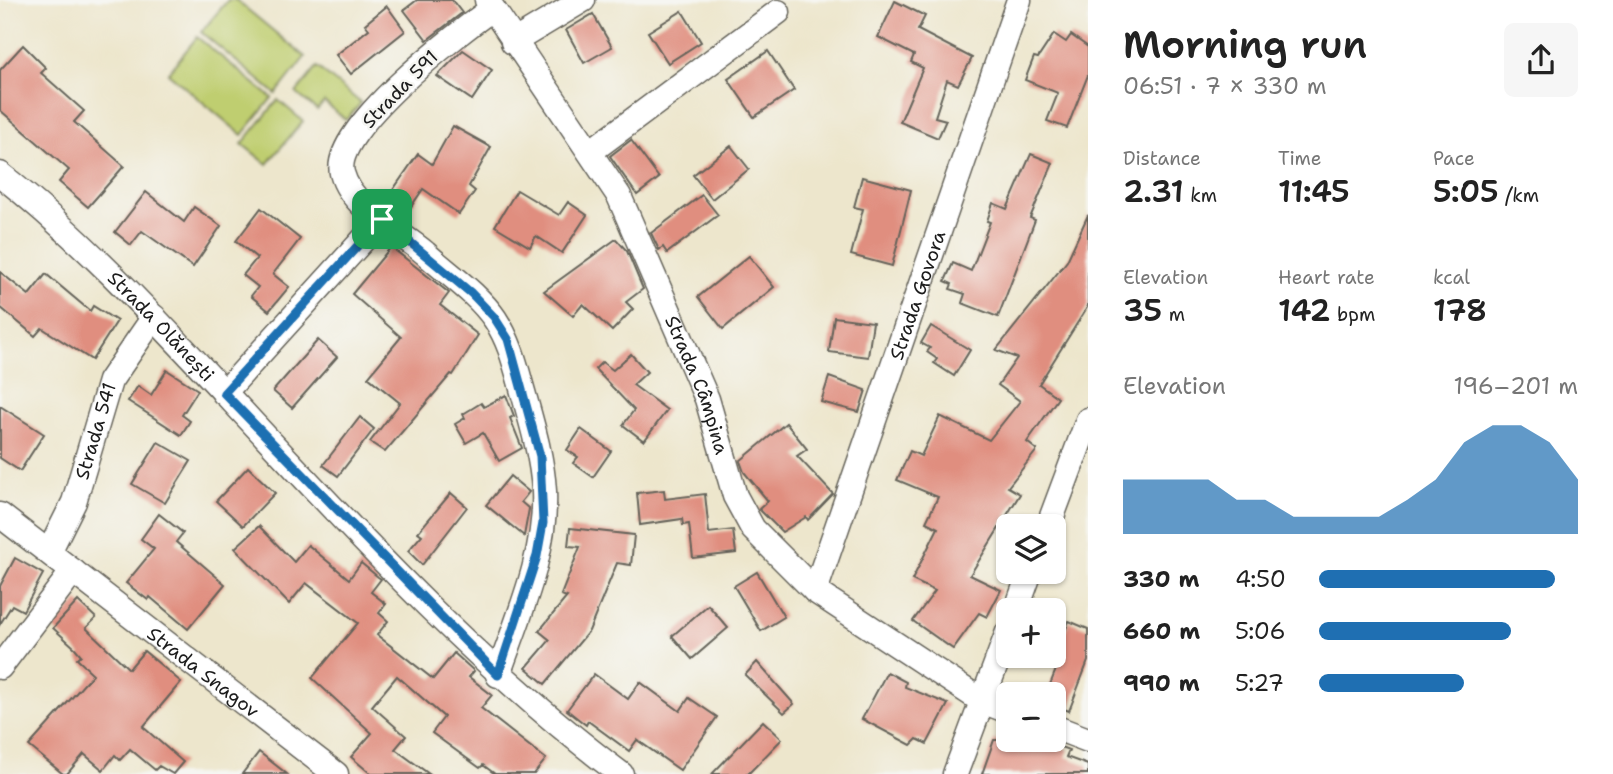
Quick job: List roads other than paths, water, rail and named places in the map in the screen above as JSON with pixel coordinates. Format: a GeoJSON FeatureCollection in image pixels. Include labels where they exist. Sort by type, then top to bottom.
{"type":"FeatureCollection","features":[{"type":"Feature","properties":{"kind":"street"},"geometry":{"type":"LineString","coordinates":[[513,42],[583,0]]}},
{"type":"Feature","properties":{"kind":"street","name":"Strada Govora"},"geometry":{"type":"LineString","coordinates":[[815,591],[1019,0]]}},
{"type":"Feature","properties":{"kind":"street","name":"Strada Câmpina"},"geometry":{"type":"LineString","coordinates":[[489,5],[619,196],[670,308],[706,399],[735,496],[753,529],[815,591],[982,701],[996,706]]}},
{"type":"Feature","properties":{"kind":"street","name":"Strada 591"},"geometry":{"type":"LineString","coordinates":[[382,219],[348,187],[341,171],[342,160],[366,121],[432,54],[489,5]]}},
{"type":"Feature","properties":{"kind":"street"},"geometry":{"type":"LineString","coordinates":[[590,152],[778,12]]}},
{"type":"Feature","properties":{"kind":"street","name":"Strada Olănești"},"geometry":{"type":"LineString","coordinates":[[0,174],[83,243],[224,393],[498,675],[561,729],[621,774]]}},
{"type":"Feature","properties":{"kind":"street"},"geometry":{"type":"LineString","coordinates":[[224,393],[382,219],[471,293],[494,317],[508,339],[540,456],[543,523],[537,556],[498,675]]}},
{"type":"Feature","properties":{"kind":"street","name":"Strada 541"},"geometry":{"type":"LineString","coordinates":[[49,552],[78,491],[110,382],[154,317]]}},
{"type":"Feature","properties":{"kind":"street"},"geometry":{"type":"LineString","coordinates":[[1053,514],[1088,420]]}},
{"type":"Feature","properties":{"kind":"street","name":"Strada Snagov"},"geometry":{"type":"LineString","coordinates":[[0,515],[336,774]]}},
{"type":"Feature","properties":{"kind":"street"},"geometry":{"type":"LineString","coordinates":[[0,667],[73,571]]}},
{"type":"Feature","properties":{"kind":"street"},"geometry":{"type":"LineString","coordinates":[[955,774],[996,664]]}},
{"type":"Feature","properties":{"kind":"street"},"geometry":{"type":"LineString","coordinates":[[1066,732],[1088,740]]}}]}
